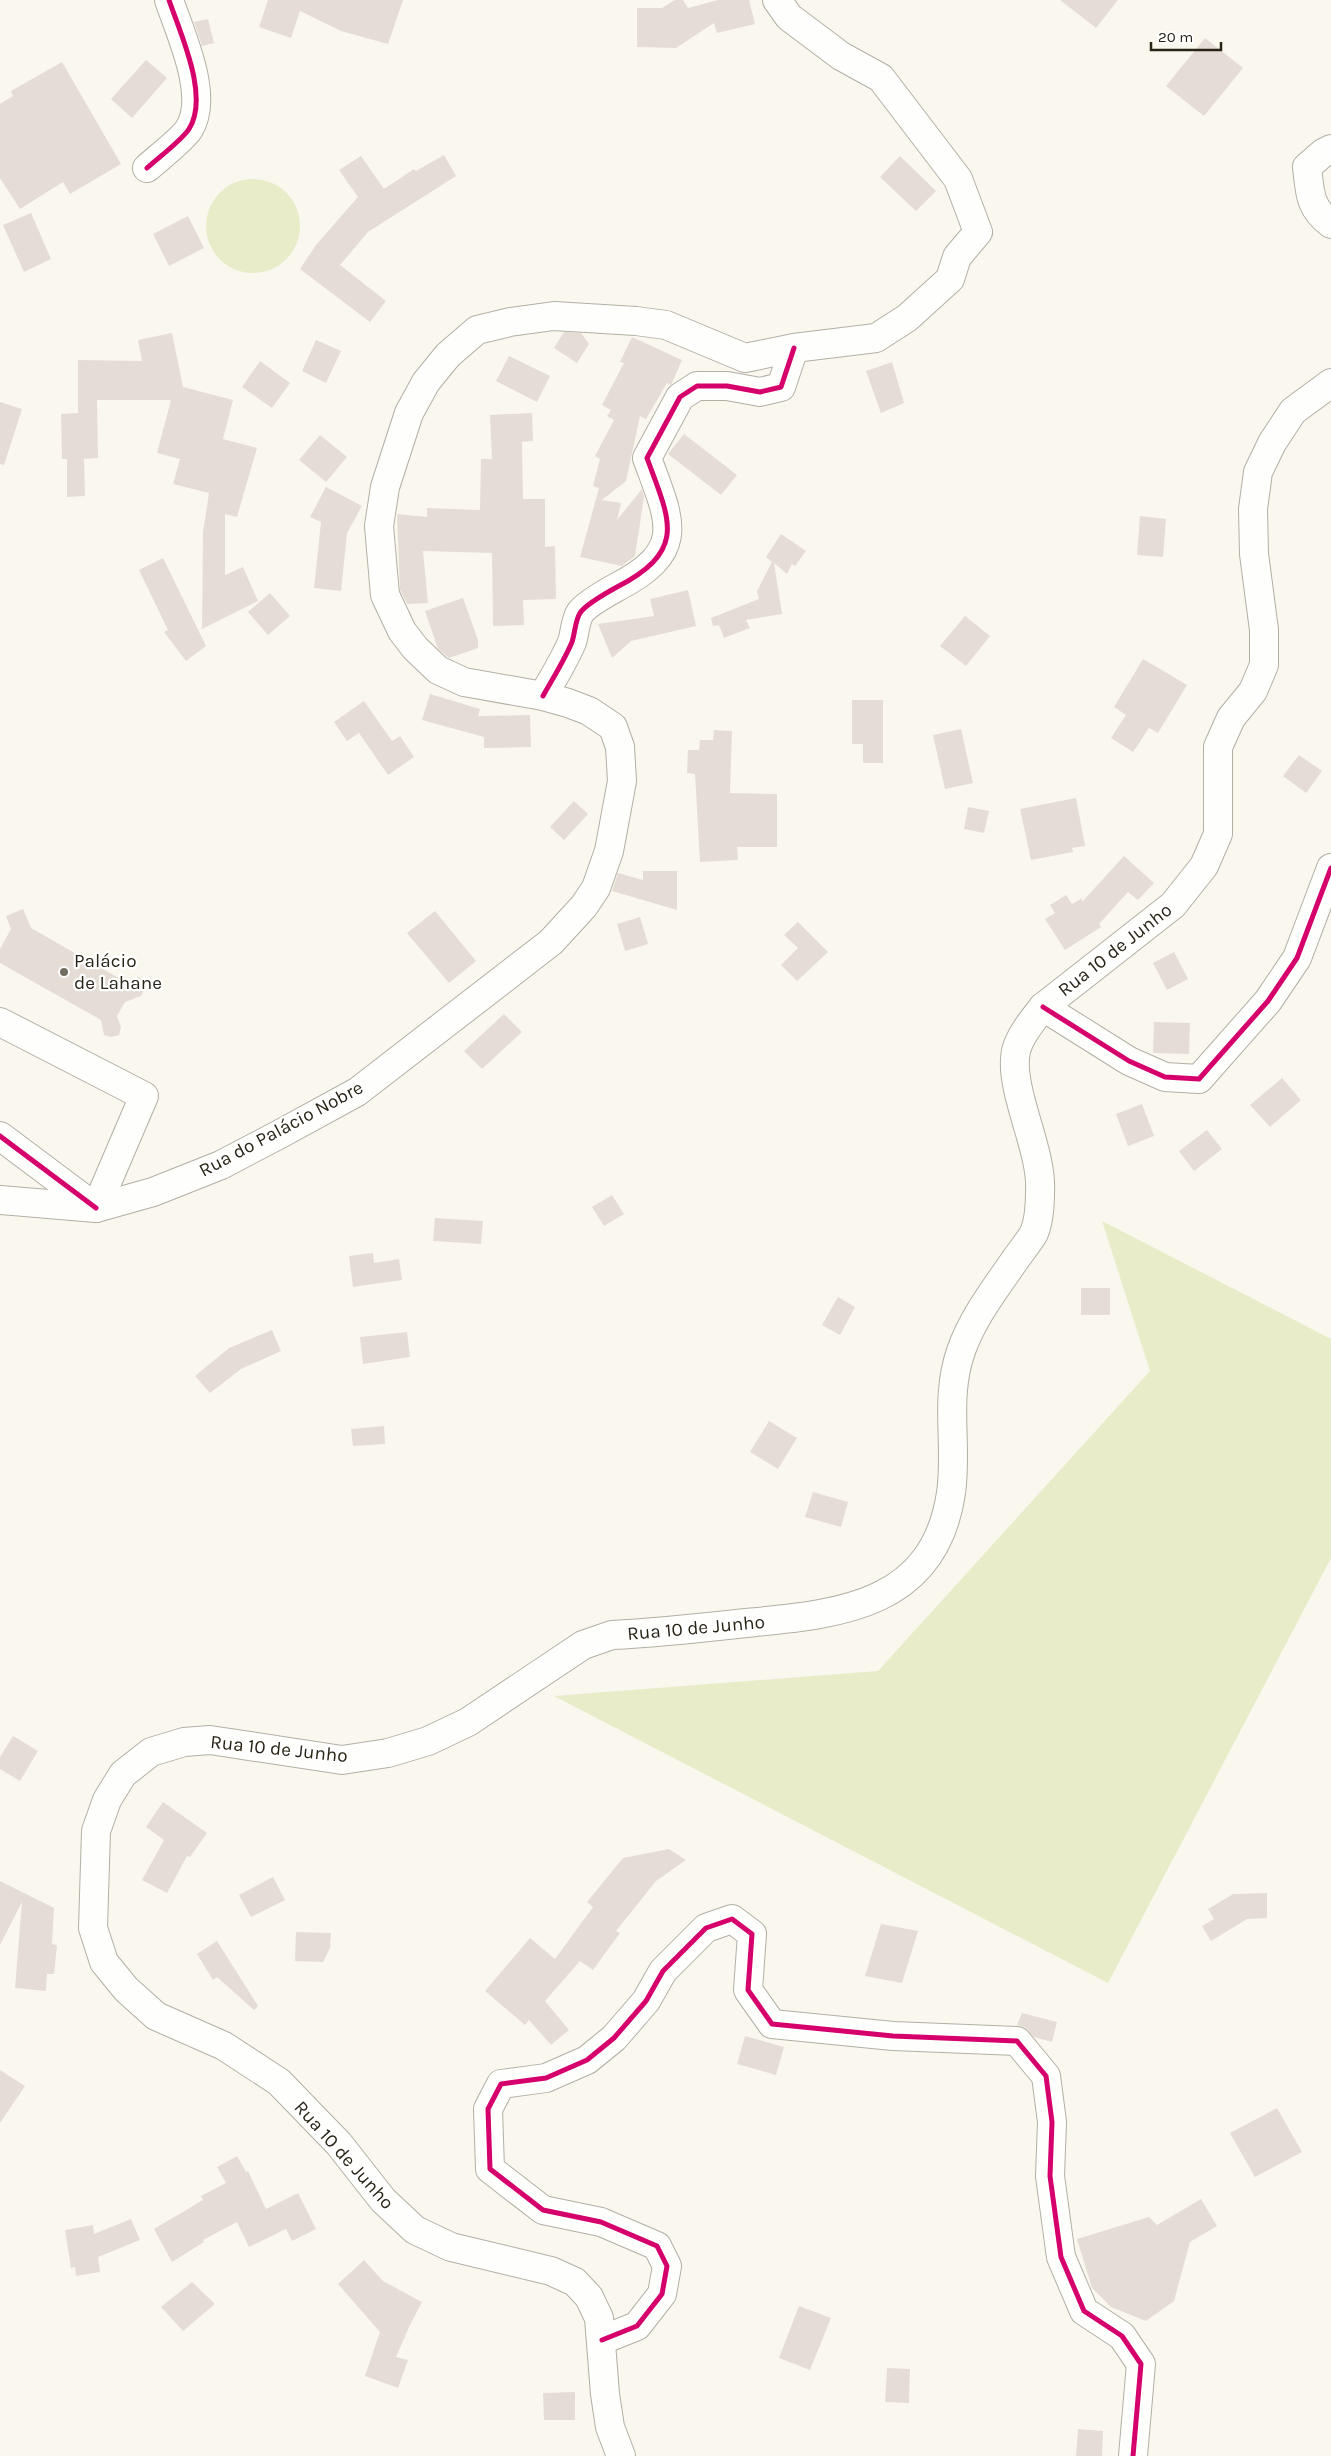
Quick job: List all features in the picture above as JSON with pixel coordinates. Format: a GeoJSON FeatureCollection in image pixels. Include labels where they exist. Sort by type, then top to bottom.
{"type":"FeatureCollection","features":[{"type":"Feature","properties":{"kind":"main road"},"geometry":{"type":"LineString","coordinates":[[147,168],[189,129],[196,107],[194,79],[169,0]]}},
{"type":"Feature","properties":{"kind":"main road","name":"Rua do Palácio Nobre"},"geometry":{"type":"LineString","coordinates":[[0,1200],[96,1208],[152,1192],[221,1164],[357,1092],[552,942],[584,906],[596,888],[604,870],[622,781],[620,747],[613,727],[588,711],[543,696],[464,682],[438,670],[402,631],[385,595],[379,526],[385,487],[409,413],[426,382],[448,356],[477,330],[510,322],[554,316],[636,321],[666,325],[745,358],[794,348],[876,338],[906,318],[950,279],[957,258],[978,232],[958,179],[881,78],[841,56],[789,17],[777,0]]}},
{"type":"Feature","properties":{"kind":"main road"},"geometry":{"type":"LineString","coordinates":[[1331,149],[1323,152],[1307,167],[1311,201],[1319,215],[1331,224]]}},
{"type":"Feature","properties":{"kind":"main road"},"geometry":{"type":"LineString","coordinates":[[543,696],[569,648],[580,613],[605,594],[642,574],[658,558],[667,539],[667,512],[648,458],[680,397],[697,386],[727,386],[760,392],[781,387],[794,348]]}},
{"type":"Feature","properties":{"kind":"main road","name":"Rua 10 de Junho"},"geometry":{"type":"LineString","coordinates":[[621,2456],[610,2428],[606,2402],[602,2340],[598,2318],[589,2297],[575,2282],[551,2271],[451,2247],[415,2230],[383,2200],[339,2144],[279,2082],[224,2046],[156,2016],[126,1990],[104,1962],[93,1928],[96,1831],[107,1800],[123,1774],[151,1752],[184,1742],[210,1740],[342,1760],[388,1753],[428,1741],[468,1722],[544,1670],[590,1642],[612,1636],[818,1616],[863,1605],[902,1583],[929,1556],[944,1526],[951,1492],[953,1448],[951,1391],[961,1352],[977,1315],[1034,1232],[1041,1189],[1037,1159],[1019,1088],[1016,1050],[1029,1026],[1043,1007],[1173,905],[1204,866],[1218,834],[1218,747],[1232,718],[1254,691],[1264,665],[1264,630],[1254,554],[1253,509],[1258,472],[1272,443],[1293,411],[1331,383]]}},
{"type":"Feature","properties":{"kind":"main road"},"geometry":{"type":"LineString","coordinates":[[1043,1007],[1129,1061],[1165,1077],[1200,1079],[1268,1001],[1297,958],[1331,868]]}},
{"type":"Feature","properties":{"kind":"main road"},"geometry":{"type":"LineString","coordinates":[[0,1022],[144,1096],[96,1208],[0,1136]]}},
{"type":"Feature","properties":{"kind":"main road"},"geometry":{"type":"LineString","coordinates":[[602,2340],[637,2326],[662,2294],[667,2266],[657,2246],[601,2222],[543,2210],[490,2169],[488,2109],[501,2084],[546,2078],[587,2060],[607,2044],[646,2001],[663,1971],[706,1928],[732,1919],[752,1934],[748,1990],[772,2024],[893,2036],[1017,2041],[1046,2076],[1052,2122],[1050,2176],[1062,2258],[1084,2310],[1122,2336],[1141,2364],[1133,2456]]}},
{"type":"Feature","properties":{"kind":"green space"},"geometry":{"type":"Polygon","coordinates":[[[253,179],[271,182],[286,193],[297,208],[300,226],[297,244],[286,259],[271,270],[253,273],[235,270],[220,259],[209,244],[206,226],[209,208],[220,193],[235,182],[253,179]]]}},
{"type":"Feature","properties":{"kind":"green space"},"geometry":{"type":"Polygon","coordinates":[[[1102,1221],[1331,1339],[1331,1558],[1108,1983],[554,1696],[878,1671],[1150,1371],[1102,1221]]]}},
{"type":"Feature","properties":{"kind":"building"},"geometry":{"type":"Polygon","coordinates":[[[268,0],[403,0],[388,44],[341,31],[300,11],[291,38],[259,27],[268,0]]]}},
{"type":"Feature","properties":{"kind":"building"},"geometry":{"type":"Polygon","coordinates":[[[675,0],[683,0],[688,8],[718,0],[749,0],[755,24],[717,33],[714,23],[676,48],[637,47],[637,8],[662,8],[675,0]]]}},
{"type":"Feature","properties":{"kind":"building"},"geometry":{"type":"Polygon","coordinates":[[[1060,0],[1118,0],[1096,28],[1060,0]]]}},
{"type":"Feature","properties":{"kind":"building"},"geometry":{"type":"Polygon","coordinates":[[[208,19],[214,43],[202,46],[194,22],[208,19]]]}},
{"type":"Feature","properties":{"kind":"building"},"geometry":{"type":"Polygon","coordinates":[[[1205,38],[1243,68],[1204,116],[1166,86],[1205,38]]]}},
{"type":"Feature","properties":{"kind":"building"},"geometry":{"type":"Polygon","coordinates":[[[146,60],[167,78],[132,118],[111,99],[146,60]]]}},
{"type":"Feature","properties":{"kind":"building"},"geometry":{"type":"Polygon","coordinates":[[[62,62],[121,164],[70,194],[63,182],[20,209],[0,178],[0,104],[13,96],[11,91],[62,62]]]}},
{"type":"Feature","properties":{"kind":"building"},"geometry":{"type":"Polygon","coordinates":[[[444,155],[456,176],[368,232],[340,265],[386,301],[370,322],[300,269],[316,245],[358,197],[339,170],[361,156],[384,189],[414,169],[416,171],[444,155]]]}},
{"type":"Feature","properties":{"kind":"building"},"geometry":{"type":"Polygon","coordinates":[[[900,156],[936,191],[916,211],[880,177],[900,156]]]}},
{"type":"Feature","properties":{"kind":"building"},"geometry":{"type":"Polygon","coordinates":[[[31,213],[51,259],[24,272],[3,225],[31,213]]]}},
{"type":"Feature","properties":{"kind":"building"},"geometry":{"type":"Polygon","coordinates":[[[188,216],[204,248],[169,266],[153,234],[188,216]]]}},
{"type":"Feature","properties":{"kind":"building"},"geometry":{"type":"Polygon","coordinates":[[[564,332],[581,333],[589,344],[577,363],[554,348],[564,332]]]}},
{"type":"Feature","properties":{"kind":"building"},"geometry":{"type":"Polygon","coordinates":[[[172,333],[183,387],[233,400],[223,439],[257,448],[237,517],[225,514],[225,575],[243,567],[258,601],[202,629],[203,532],[209,493],[173,484],[180,459],[157,453],[171,400],[97,400],[98,458],[84,459],[85,496],[67,497],[67,459],[62,459],[61,414],[78,413],[78,360],[142,361],[138,340],[172,333]]]}},
{"type":"Feature","properties":{"kind":"building"},"geometry":{"type":"Polygon","coordinates":[[[632,337],[682,360],[671,385],[667,383],[646,419],[640,416],[626,481],[602,500],[621,503],[617,520],[642,489],[644,497],[635,556],[622,566],[580,557],[599,488],[593,486],[600,459],[595,456],[614,420],[607,416],[611,410],[602,405],[624,363],[620,362],[632,337]]]}},
{"type":"Feature","properties":{"kind":"building"},"geometry":{"type":"Polygon","coordinates":[[[316,340],[341,351],[326,383],[302,371],[316,340]]]}},
{"type":"Feature","properties":{"kind":"building"},"geometry":{"type":"Polygon","coordinates":[[[509,356],[550,376],[537,402],[496,381],[509,356]]]}},
{"type":"Feature","properties":{"kind":"building"},"geometry":{"type":"Polygon","coordinates":[[[260,361],[290,383],[272,408],[242,387],[260,361]]]}},
{"type":"Feature","properties":{"kind":"building"},"geometry":{"type":"Polygon","coordinates":[[[892,362],[904,403],[881,413],[866,371],[892,362]]]}},
{"type":"Feature","properties":{"kind":"building"},"geometry":{"type":"Polygon","coordinates":[[[0,402],[22,409],[4,465],[0,464],[0,402]]]}},
{"type":"Feature","properties":{"kind":"building"},"geometry":{"type":"Polygon","coordinates":[[[532,413],[533,441],[522,442],[523,499],[545,499],[545,547],[555,546],[556,599],[523,600],[524,625],[493,626],[492,553],[423,551],[428,603],[407,604],[400,590],[397,514],[427,517],[427,508],[480,510],[481,459],[492,459],[490,415],[532,413]]]}},
{"type":"Feature","properties":{"kind":"building"},"geometry":{"type":"Polygon","coordinates":[[[684,434],[737,475],[721,495],[668,454],[684,434]]]}},
{"type":"Feature","properties":{"kind":"building"},"geometry":{"type":"Polygon","coordinates":[[[320,435],[347,457],[326,482],[299,460],[320,435]]]}},
{"type":"Feature","properties":{"kind":"building"},"geometry":{"type":"Polygon","coordinates":[[[326,487],[362,506],[347,533],[341,591],[314,588],[321,522],[310,517],[326,487]]]}},
{"type":"Feature","properties":{"kind":"building"},"geometry":{"type":"Polygon","coordinates":[[[1140,516],[1166,519],[1163,557],[1137,555],[1140,516]]]}},
{"type":"Feature","properties":{"kind":"building"},"geometry":{"type":"Polygon","coordinates":[[[781,534],[806,551],[795,566],[792,564],[787,574],[774,563],[782,614],[746,620],[750,628],[724,638],[719,625],[713,626],[711,618],[759,599],[757,591],[772,562],[766,557],[781,534]]]}},
{"type":"Feature","properties":{"kind":"building"},"geometry":{"type":"Polygon","coordinates":[[[163,558],[206,646],[186,661],[164,632],[168,630],[139,570],[163,558]]]}},
{"type":"Feature","properties":{"kind":"building"},"geometry":{"type":"Polygon","coordinates":[[[688,590],[696,626],[631,641],[612,658],[598,624],[654,616],[650,599],[688,590]]]}},
{"type":"Feature","properties":{"kind":"building"},"geometry":{"type":"Polygon","coordinates":[[[270,593],[290,616],[268,635],[248,612],[270,593]]]}},
{"type":"Feature","properties":{"kind":"building"},"geometry":{"type":"Polygon","coordinates":[[[463,598],[478,640],[478,648],[449,658],[438,649],[425,611],[463,598]]]}},
{"type":"Feature","properties":{"kind":"building"},"geometry":{"type":"Polygon","coordinates":[[[965,616],[990,636],[966,666],[940,646],[965,616]]]}},
{"type":"Feature","properties":{"kind":"building"},"geometry":{"type":"Polygon","coordinates":[[[1143,659],[1187,685],[1158,733],[1149,728],[1133,752],[1111,738],[1126,715],[1114,707],[1143,659]]]}},
{"type":"Feature","properties":{"kind":"building"},"geometry":{"type":"Polygon","coordinates":[[[430,694],[480,709],[478,716],[530,715],[531,747],[484,748],[484,737],[422,720],[430,694]]]}},
{"type":"Feature","properties":{"kind":"building"},"geometry":{"type":"Polygon","coordinates":[[[852,700],[883,700],[883,763],[863,763],[863,744],[852,744],[852,700]]]}},
{"type":"Feature","properties":{"kind":"building"},"geometry":{"type":"Polygon","coordinates":[[[364,701],[392,741],[400,736],[414,757],[388,775],[359,733],[347,741],[334,722],[364,701]]]}},
{"type":"Feature","properties":{"kind":"building"},"geometry":{"type":"Polygon","coordinates":[[[961,729],[973,783],[945,789],[933,735],[961,729]]]}},
{"type":"Feature","properties":{"kind":"building"},"geometry":{"type":"Polygon","coordinates":[[[714,730],[732,731],[730,793],[777,794],[777,847],[737,847],[738,860],[700,862],[695,774],[687,773],[688,750],[699,750],[700,740],[713,740],[714,730]]]}},
{"type":"Feature","properties":{"kind":"building"},"geometry":{"type":"Polygon","coordinates":[[[1299,755],[1322,771],[1306,793],[1283,776],[1299,755]]]}},
{"type":"Feature","properties":{"kind":"building"},"geometry":{"type":"Polygon","coordinates":[[[1076,798],[1085,846],[1072,848],[1073,852],[1031,860],[1020,809],[1076,798]]]}},
{"type":"Feature","properties":{"kind":"building"},"geometry":{"type":"Polygon","coordinates":[[[574,801],[588,814],[564,840],[550,827],[574,801]]]}},
{"type":"Feature","properties":{"kind":"building"},"geometry":{"type":"Polygon","coordinates":[[[968,807],[989,811],[984,833],[964,829],[968,807]]]}},
{"type":"Feature","properties":{"kind":"building"},"geometry":{"type":"Polygon","coordinates":[[[1124,856],[1154,883],[1138,900],[1128,892],[1099,924],[1101,927],[1065,950],[1045,919],[1055,913],[1050,905],[1066,895],[1072,904],[1082,898],[1082,902],[1124,856]]]}},
{"type":"Feature","properties":{"kind":"building"},"geometry":{"type":"Polygon","coordinates":[[[643,871],[677,871],[677,910],[612,891],[618,873],[643,880],[643,871]]]}},
{"type":"Feature","properties":{"kind":"building","name":"Palácio de Lahane"},"geometry":{"type":"Polygon","coordinates":[[[23,909],[31,928],[126,982],[140,977],[145,989],[141,996],[125,1002],[117,1016],[121,1027],[119,1035],[111,1037],[104,1035],[101,1020],[0,963],[0,949],[11,929],[6,916],[23,909]]]}},
{"type":"Feature","properties":{"kind":"building"},"geometry":{"type":"Polygon","coordinates":[[[435,911],[476,961],[449,983],[407,933],[435,911]]]}},
{"type":"Feature","properties":{"kind":"building"},"geometry":{"type":"Polygon","coordinates":[[[640,917],[648,944],[625,951],[617,924],[640,917]]]}},
{"type":"Feature","properties":{"kind":"building"},"geometry":{"type":"Polygon","coordinates":[[[798,922],[828,952],[797,981],[781,965],[798,948],[784,935],[798,922]]]}},
{"type":"Feature","properties":{"kind":"building"},"geometry":{"type":"Polygon","coordinates":[[[1174,952],[1188,979],[1167,990],[1153,963],[1174,952]]]}},
{"type":"Feature","properties":{"kind":"building"},"geometry":{"type":"Polygon","coordinates":[[[504,1014],[522,1032],[482,1069],[464,1051],[504,1014]]]}},
{"type":"Feature","properties":{"kind":"building"},"geometry":{"type":"Polygon","coordinates":[[[1154,1022],[1190,1023],[1189,1054],[1153,1053],[1154,1022]]]}},
{"type":"Feature","properties":{"kind":"building"},"geometry":{"type":"Polygon","coordinates":[[[1282,1078],[1301,1100],[1270,1127],[1250,1105],[1282,1078]]]}},
{"type":"Feature","properties":{"kind":"building"},"geometry":{"type":"Polygon","coordinates":[[[1142,1104],[1154,1136],[1128,1146],[1116,1114],[1142,1104]]]}},
{"type":"Feature","properties":{"kind":"building"},"geometry":{"type":"Polygon","coordinates":[[[1207,1130],[1222,1149],[1194,1171],[1179,1151],[1207,1130]]]}},
{"type":"Feature","properties":{"kind":"building"},"geometry":{"type":"Polygon","coordinates":[[[612,1195],[624,1214],[604,1226],[592,1207],[612,1195]]]}},
{"type":"Feature","properties":{"kind":"building"},"geometry":{"type":"Polygon","coordinates":[[[435,1218],[483,1221],[481,1244],[433,1241],[435,1218]]]}},
{"type":"Feature","properties":{"kind":"building"},"geometry":{"type":"Polygon","coordinates":[[[373,1253],[374,1263],[399,1259],[402,1280],[353,1287],[349,1256],[373,1253]]]}},
{"type":"Feature","properties":{"kind":"building"},"geometry":{"type":"Polygon","coordinates":[[[1081,1288],[1110,1288],[1110,1315],[1081,1315],[1081,1288]]]}},
{"type":"Feature","properties":{"kind":"building"},"geometry":{"type":"Polygon","coordinates":[[[838,1297],[855,1307],[840,1335],[822,1325],[838,1297]]]}},
{"type":"Feature","properties":{"kind":"building"},"geometry":{"type":"Polygon","coordinates":[[[272,1330],[281,1351],[241,1369],[210,1393],[195,1376],[229,1348],[272,1330]]]}},
{"type":"Feature","properties":{"kind":"building"},"geometry":{"type":"Polygon","coordinates":[[[407,1332],[410,1357],[363,1364],[360,1337],[407,1332]]]}},
{"type":"Feature","properties":{"kind":"building"},"geometry":{"type":"Polygon","coordinates":[[[769,1421],[797,1438],[778,1469],[750,1452],[769,1421]]]}},
{"type":"Feature","properties":{"kind":"building"},"geometry":{"type":"Polygon","coordinates":[[[384,1426],[385,1444],[353,1446],[351,1429],[384,1426]]]}},
{"type":"Feature","properties":{"kind":"building"},"geometry":{"type":"Polygon","coordinates":[[[813,1492],[848,1502],[841,1527],[805,1517],[813,1492]]]}},
{"type":"Feature","properties":{"kind":"building"},"geometry":{"type":"Polygon","coordinates":[[[13,1736],[38,1751],[20,1781],[0,1769],[0,1757],[13,1736]]]}},
{"type":"Feature","properties":{"kind":"building"},"geometry":{"type":"Polygon","coordinates":[[[163,1802],[207,1833],[190,1857],[187,1856],[167,1893],[142,1880],[164,1840],[146,1827],[163,1802]]]}},
{"type":"Feature","properties":{"kind":"building"},"geometry":{"type":"Polygon","coordinates":[[[669,1849],[686,1860],[656,1881],[616,1931],[620,1933],[593,1970],[580,1961],[545,2001],[569,2030],[551,2045],[529,2020],[525,2025],[485,1991],[530,1938],[555,1959],[593,1907],[587,1902],[623,1858],[669,1849]]]}},
{"type":"Feature","properties":{"kind":"building"},"geometry":{"type":"Polygon","coordinates":[[[273,1877],[285,1900],[251,1917],[239,1895],[273,1877]]]}},
{"type":"Feature","properties":{"kind":"building"},"geometry":{"type":"Polygon","coordinates":[[[0,1881],[54,1908],[52,1944],[57,1945],[54,1974],[47,1974],[46,1991],[15,1988],[22,1902],[0,1945],[0,1881]]]}},
{"type":"Feature","properties":{"kind":"building"},"geometry":{"type":"Polygon","coordinates":[[[1267,1893],[1267,1918],[1247,1919],[1211,1941],[1202,1926],[1214,1919],[1208,1909],[1233,1894],[1267,1893]]]}},
{"type":"Feature","properties":{"kind":"building"},"geometry":{"type":"Polygon","coordinates":[[[881,1924],[918,1931],[902,1983],[865,1976],[881,1924]]]}},
{"type":"Feature","properties":{"kind":"building"},"geometry":{"type":"Polygon","coordinates":[[[296,1932],[331,1933],[330,1948],[323,1962],[295,1961],[296,1932]]]}},
{"type":"Feature","properties":{"kind":"building"},"geometry":{"type":"Polygon","coordinates":[[[217,1941],[258,2006],[254,2010],[217,1977],[213,1980],[197,1954],[217,1941]]]}},
{"type":"Feature","properties":{"kind":"building"},"geometry":{"type":"Polygon","coordinates":[[[1022,2013],[1057,2022],[1052,2042],[1034,2037],[1024,2027],[1017,2025],[1022,2013]]]}},
{"type":"Feature","properties":{"kind":"building"},"geometry":{"type":"Polygon","coordinates":[[[745,2036],[784,2047],[776,2075],[737,2064],[745,2036]]]}},
{"type":"Feature","properties":{"kind":"building"},"geometry":{"type":"Polygon","coordinates":[[[0,2070],[25,2086],[0,2123],[0,2070]]]}},
{"type":"Feature","properties":{"kind":"building"},"geometry":{"type":"Polygon","coordinates":[[[1277,2108],[1302,2152],[1255,2177],[1230,2133],[1277,2108]]]}},
{"type":"Feature","properties":{"kind":"building"},"geometry":{"type":"Polygon","coordinates":[[[237,2156],[246,2172],[248,2171],[266,2209],[298,2193],[316,2229],[292,2241],[286,2229],[249,2247],[237,2222],[203,2240],[204,2242],[172,2262],[154,2229],[203,2200],[201,2196],[226,2183],[217,2167],[237,2156]]]}},
{"type":"Feature","properties":{"kind":"building"},"geometry":{"type":"Polygon","coordinates":[[[1201,2199],[1217,2226],[1190,2242],[1174,2301],[1146,2321],[1111,2307],[1092,2288],[1077,2239],[1149,2217],[1157,2225],[1201,2199]]]}},
{"type":"Feature","properties":{"kind":"building"},"geometry":{"type":"Polygon","coordinates":[[[131,2219],[140,2240],[98,2257],[100,2272],[76,2276],[75,2267],[71,2268],[65,2230],[93,2225],[94,2234],[131,2219]]]}},
{"type":"Feature","properties":{"kind":"building"},"geometry":{"type":"Polygon","coordinates":[[[364,2260],[383,2281],[422,2302],[396,2357],[408,2360],[398,2388],[365,2376],[380,2332],[338,2284],[364,2260]]]}},
{"type":"Feature","properties":{"kind":"building"},"geometry":{"type":"Polygon","coordinates":[[[192,2282],[215,2304],[183,2331],[161,2307],[192,2282]]]}},
{"type":"Feature","properties":{"kind":"building"},"geometry":{"type":"Polygon","coordinates":[[[799,2306],[831,2318],[810,2370],[779,2358],[799,2306]]]}},
{"type":"Feature","properties":{"kind":"building"},"geometry":{"type":"Polygon","coordinates":[[[887,2368],[910,2369],[909,2403],[885,2402],[887,2368]]]}},
{"type":"Feature","properties":{"kind":"building"},"geometry":{"type":"Polygon","coordinates":[[[575,2392],[575,2420],[544,2420],[543,2393],[575,2392]]]}},
{"type":"Feature","properties":{"kind":"building"},"geometry":{"type":"Polygon","coordinates":[[[1078,2429],[1103,2431],[1102,2456],[1076,2456],[1078,2429]]]}},
{"type":"Feature","properties":{"kind":"cycle path"},"geometry":{"type":"LineString","coordinates":[[147,168],[176,144],[186,133],[195,115],[195,82],[191,64],[169,0]]}},
{"type":"Feature","properties":{"kind":"cycle path"},"geometry":{"type":"LineString","coordinates":[[543,696],[569,649],[580,613],[597,598],[640,573],[655,560],[664,547],[667,532],[666,517],[647,458],[680,397],[697,386],[727,386],[760,392],[781,387],[794,348]]}},
{"type":"Feature","properties":{"kind":"cycle path"},"geometry":{"type":"LineString","coordinates":[[1043,1007],[1129,1061],[1165,1077],[1199,1079],[1268,1001],[1297,958],[1331,868]]}},
{"type":"Feature","properties":{"kind":"cycle path"},"geometry":{"type":"LineString","coordinates":[[0,1136],[96,1208]]}},
{"type":"Feature","properties":{"kind":"cycle path"},"geometry":{"type":"LineString","coordinates":[[602,2340],[637,2326],[662,2294],[667,2266],[657,2246],[601,2222],[543,2210],[490,2169],[488,2109],[501,2084],[546,2078],[587,2060],[614,2038],[646,2001],[663,1971],[706,1928],[732,1919],[752,1934],[748,1990],[772,2024],[893,2036],[1017,2041],[1046,2076],[1052,2122],[1050,2176],[1061,2257],[1084,2311],[1122,2336],[1141,2364],[1133,2456]]}},
{"type":"Feature","properties":{"kind":"place","name":"Palácio de Lahane"},"geometry":{"type":"Point","coordinates":[64,972]}}]}
